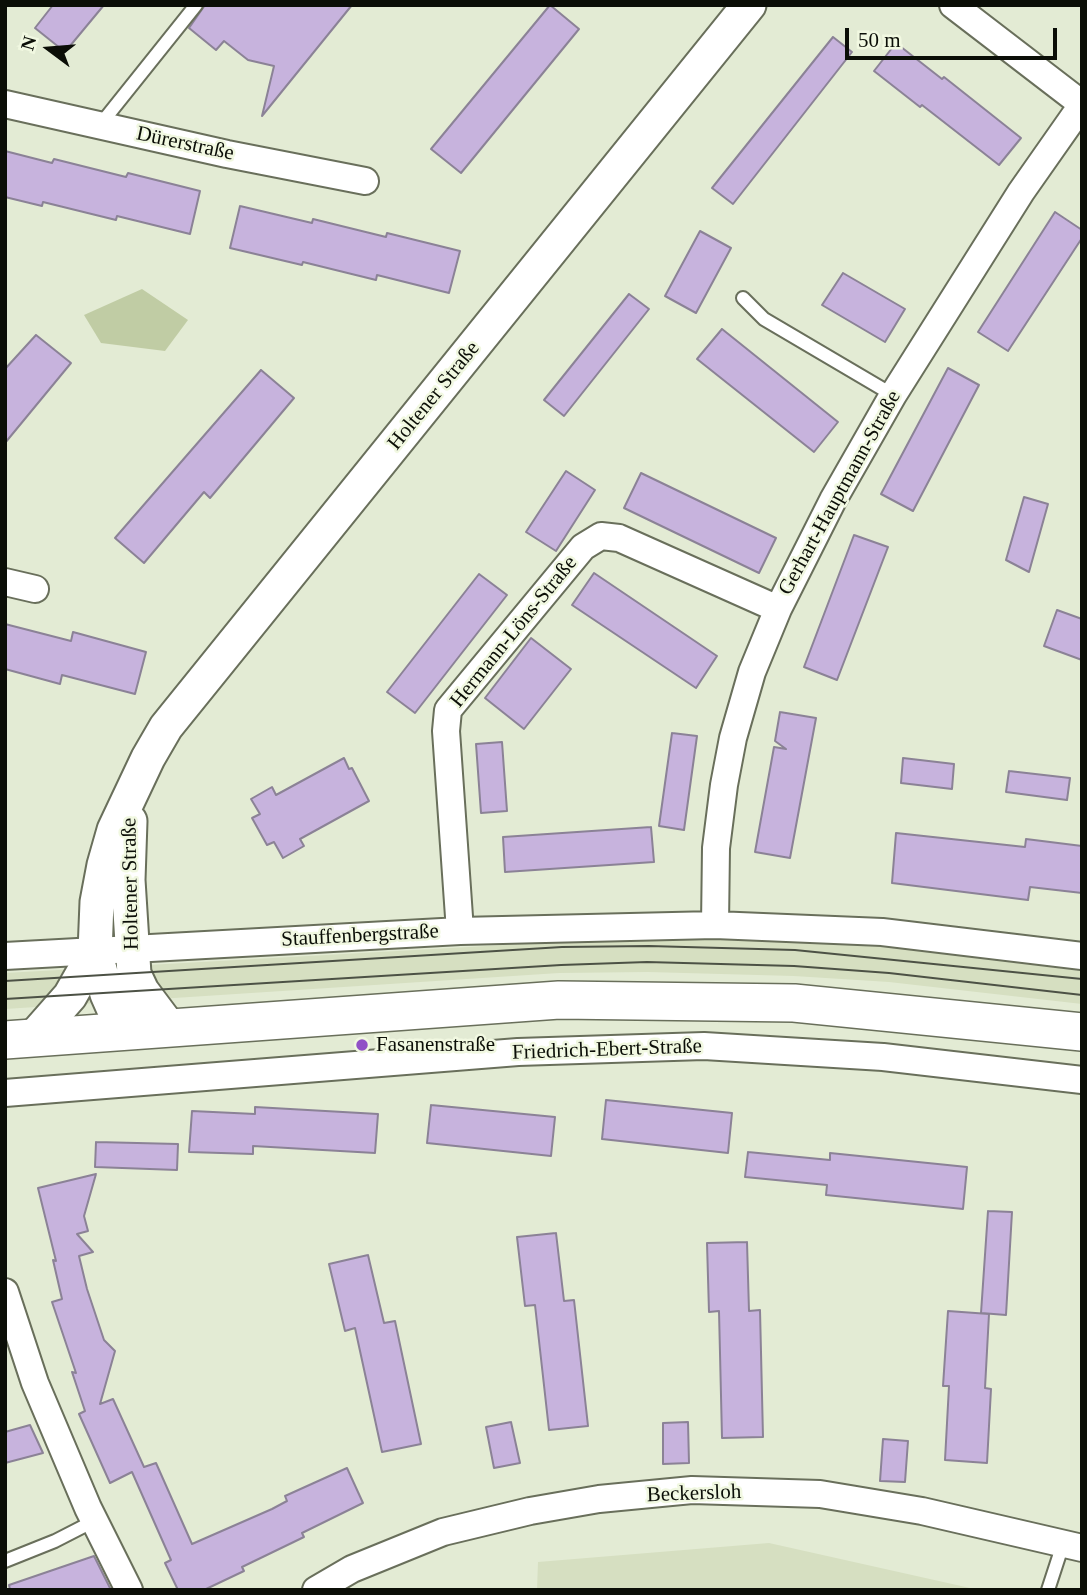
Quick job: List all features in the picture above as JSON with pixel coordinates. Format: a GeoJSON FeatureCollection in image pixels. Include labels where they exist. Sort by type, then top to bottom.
{"type":"FeatureCollection","features":[{"type":"Feature","properties":{"kind":"main road"},"geometry":{"type":"LineString","coordinates":[[19,1039],[559,1000],[794,1003],[1082,1032]]}},
{"type":"Feature","properties":{"kind":"street","name":"Holtener Straße"},"geometry":{"type":"LineString","coordinates":[[123,1030],[107,994],[95,952],[97,902],[103,864],[114,830],[166,727],[750,5]]}},
{"type":"Feature","properties":{"kind":"street"},"geometry":{"type":"LineString","coordinates":[[953,5],[1082,105]]}},
{"type":"Feature","properties":{"kind":"street","name":"Dürerstraße"},"geometry":{"type":"LineString","coordinates":[[5,104],[227,154],[365,181]]}},
{"type":"Feature","properties":{"kind":"street","name":"Gerhart-Hauptmann-Straße"},"geometry":{"type":"LineString","coordinates":[[715,925],[716,848],[733,738],[751,672],[778,609],[833,500],[893,395],[1021,192],[1082,105]]}},
{"type":"Feature","properties":{"kind":"street","name":"Hermann-Löns-Straße"},"geometry":{"type":"LineString","coordinates":[[460,931],[446,731],[448,710],[583,547],[601,536],[619,538],[778,609]]}},
{"type":"Feature","properties":{"kind":"street"},"geometry":{"type":"LineString","coordinates":[[5,582],[35,589]]}},
{"type":"Feature","properties":{"kind":"street","name":"Holtener Straße"},"geometry":{"type":"LineString","coordinates":[[123,1030],[132,962],[128,880],[132,794]]}},
{"type":"Feature","properties":{"kind":"street","name":"Stauffenbergstraße"},"geometry":{"type":"LineString","coordinates":[[5,957],[95,952],[132,962],[460,931],[715,925],[882,932],[1082,956]]}},
{"type":"Feature","properties":{"kind":"street","name":"Holtener Straße"},"geometry":{"type":"LineString","coordinates":[[19,1039],[70,996],[95,952]]}},
{"type":"Feature","properties":{"kind":"street","name":"Holtener Straße"},"geometry":{"type":"LineString","coordinates":[[132,962],[142,991],[169,1027]]}},
{"type":"Feature","properties":{"kind":"street","name":"Friedrich-Ebert-Straße"},"geometry":{"type":"LineString","coordinates":[[5,1093],[518,1052],[704,1046],[883,1057],[1082,1080]]}},
{"type":"Feature","properties":{"kind":"street"},"geometry":{"type":"LineString","coordinates":[[5,1292],[35,1383],[94,1521],[129,1590]]}},
{"type":"Feature","properties":{"kind":"street","name":"Beckersloh"},"geometry":{"type":"LineString","coordinates":[[316,1590],[352,1569],[443,1532],[530,1511],[599,1499],[692,1490],[820,1494],[1077,1541]]}},
{"type":"Feature","properties":{"kind":"lane"},"geometry":{"type":"LineString","coordinates":[[100,125],[196,5]]}},
{"type":"Feature","properties":{"kind":"lane"},"geometry":{"type":"LineString","coordinates":[[743,298],[764,319],[893,395]]}},
{"type":"Feature","properties":{"kind":"lane"},"geometry":{"type":"LineString","coordinates":[[5,1561],[55,1541],[94,1521]]}},
{"type":"Feature","properties":{"kind":"lane"},"geometry":{"type":"LineString","coordinates":[[1048,1590],[1077,1541]]}},
{"type":"Feature","properties":{"kind":"shaded area"},"geometry":{"type":"Polygon","coordinates":[[[142,289],[188,320],[165,351],[101,343],[84,315],[142,289]]]}},
{"type":"Feature","properties":{"kind":"shaded area"},"geometry":{"type":"Polygon","coordinates":[[[647,937],[792,941],[894,948],[1082,971],[1082,1004],[889,982],[648,972],[559,973],[5,1009],[5,973],[647,937]]]}},
{"type":"Feature","properties":{"kind":"shaded area"},"geometry":{"type":"Polygon","coordinates":[[[769,1543],[979,1590],[537,1590],[538,1562],[769,1543]]]}},
{"type":"Feature","properties":{"kind":"building"},"geometry":{"type":"Polygon","coordinates":[[[53,5],[104,5],[65,52],[35,28],[53,5]]]}},
{"type":"Feature","properties":{"kind":"building"},"geometry":{"type":"Polygon","coordinates":[[[205,5],[352,5],[262,116],[274,66],[248,60],[224,41],[216,50],[189,28],[205,5]]]}},
{"type":"Feature","properties":{"kind":"building"},"geometry":{"type":"Polygon","coordinates":[[[550,5],[579,29],[461,173],[431,149],[550,5]]]}},
{"type":"Feature","properties":{"kind":"building"},"geometry":{"type":"Polygon","coordinates":[[[833,37],[852,52],[733,204],[712,188],[833,37]]]}},
{"type":"Feature","properties":{"kind":"building"},"geometry":{"type":"Polygon","coordinates":[[[896,43],[1021,138],[999,165],[874,71],[896,43]]]}},
{"type":"Feature","properties":{"kind":"building"},"geometry":{"type":"Polygon","coordinates":[[[5,151],[52,163],[54,159],[126,177],[128,173],[200,191],[190,234],[117,216],[116,220],[43,202],[42,206],[5,197],[5,151]]]}},
{"type":"Feature","properties":{"kind":"building"},"geometry":{"type":"Polygon","coordinates":[[[240,206],[312,223],[313,219],[386,237],[387,233],[460,251],[449,293],[377,275],[376,280],[230,248],[240,206]]]}},
{"type":"Feature","properties":{"kind":"building"},"geometry":{"type":"Polygon","coordinates":[[[1055,212],[1082,230],[1082,238],[1008,351],[978,332],[1055,212]]]}},
{"type":"Feature","properties":{"kind":"building"},"geometry":{"type":"Polygon","coordinates":[[[700,231],[731,248],[696,313],[665,296],[700,231]]]}},
{"type":"Feature","properties":{"kind":"building"},"geometry":{"type":"Polygon","coordinates":[[[843,273],[905,309],[885,342],[822,305],[843,273]]]}},
{"type":"Feature","properties":{"kind":"building"},"geometry":{"type":"Polygon","coordinates":[[[629,294],[649,309],[564,416],[544,400],[629,294]]]}},
{"type":"Feature","properties":{"kind":"building"},"geometry":{"type":"Polygon","coordinates":[[[722,329],[838,422],[814,452],[697,359],[722,329]]]}},
{"type":"Feature","properties":{"kind":"building"},"geometry":{"type":"Polygon","coordinates":[[[36,335],[71,363],[5,443],[5,369],[36,335]]]}},
{"type":"Feature","properties":{"kind":"building"},"geometry":{"type":"Polygon","coordinates":[[[948,368],[979,385],[913,511],[881,494],[948,368]]]}},
{"type":"Feature","properties":{"kind":"building"},"geometry":{"type":"Polygon","coordinates":[[[261,370],[294,398],[210,498],[204,492],[144,563],[115,538],[261,370]]]}},
{"type":"Feature","properties":{"kind":"building"},"geometry":{"type":"Polygon","coordinates":[[[566,471],[595,490],[556,551],[526,532],[566,471]]]}},
{"type":"Feature","properties":{"kind":"building"},"geometry":{"type":"Polygon","coordinates":[[[641,473],[776,538],[759,573],[624,508],[641,473]]]}},
{"type":"Feature","properties":{"kind":"building"},"geometry":{"type":"Polygon","coordinates":[[[1024,497],[1048,504],[1029,572],[1006,560],[1024,497]]]}},
{"type":"Feature","properties":{"kind":"building"},"geometry":{"type":"Polygon","coordinates":[[[854,535],[888,547],[837,680],[804,667],[854,535]]]}},
{"type":"Feature","properties":{"kind":"building"},"geometry":{"type":"Polygon","coordinates":[[[594,573],[717,656],[696,688],[572,605],[594,573]]]}},
{"type":"Feature","properties":{"kind":"building"},"geometry":{"type":"Polygon","coordinates":[[[479,574],[507,595],[415,713],[387,692],[479,574]]]}},
{"type":"Feature","properties":{"kind":"building"},"geometry":{"type":"Polygon","coordinates":[[[1057,610],[1082,619],[1082,660],[1044,646],[1057,610]]]}},
{"type":"Feature","properties":{"kind":"building"},"geometry":{"type":"Polygon","coordinates":[[[5,624],[71,641],[73,632],[146,652],[135,694],[62,675],[60,684],[5,669],[5,624]]]}},
{"type":"Feature","properties":{"kind":"building"},"geometry":{"type":"Polygon","coordinates":[[[531,638],[571,669],[524,729],[485,698],[531,638]]]}},
{"type":"Feature","properties":{"kind":"building"},"geometry":{"type":"Polygon","coordinates":[[[780,712],[816,718],[790,858],[755,852],[774,747],[786,749],[775,741],[780,712]]]}},
{"type":"Feature","properties":{"kind":"building"},"geometry":{"type":"Polygon","coordinates":[[[672,733],[697,736],[684,830],[659,826],[672,733]]]}},
{"type":"Feature","properties":{"kind":"building"},"geometry":{"type":"Polygon","coordinates":[[[502,742],[507,811],[481,813],[476,744],[502,742]]]}},
{"type":"Feature","properties":{"kind":"building"},"geometry":{"type":"Polygon","coordinates":[[[344,758],[369,801],[300,839],[304,846],[283,858],[274,842],[267,845],[252,818],[260,814],[251,799],[272,787],[276,795],[344,758]]]}},
{"type":"Feature","properties":{"kind":"building"},"geometry":{"type":"Polygon","coordinates":[[[903,758],[954,764],[952,789],[901,783],[903,758]]]}},
{"type":"Feature","properties":{"kind":"building"},"geometry":{"type":"Polygon","coordinates":[[[1009,771],[1070,778],[1067,800],[1006,792],[1009,771]]]}},
{"type":"Feature","properties":{"kind":"building"},"geometry":{"type":"Polygon","coordinates":[[[651,827],[654,862],[505,872],[503,837],[651,827]]]}},
{"type":"Feature","properties":{"kind":"building"},"geometry":{"type":"Polygon","coordinates":[[[896,833],[1025,847],[1026,839],[1082,846],[1082,893],[1030,887],[1028,900],[892,883],[896,833]]]}},
{"type":"Feature","properties":{"kind":"building"},"geometry":{"type":"Polygon","coordinates":[[[606,1100],[732,1113],[728,1153],[602,1139],[606,1100]]]}},
{"type":"Feature","properties":{"kind":"building"},"geometry":{"type":"Polygon","coordinates":[[[431,1105],[555,1117],[551,1156],[427,1143],[431,1105]]]}},
{"type":"Feature","properties":{"kind":"building"},"geometry":{"type":"Polygon","coordinates":[[[255,1107],[378,1114],[375,1153],[253,1146],[253,1154],[189,1152],[192,1111],[255,1114],[255,1107]]]}},
{"type":"Feature","properties":{"kind":"building"},"geometry":{"type":"Polygon","coordinates":[[[96,1142],[178,1144],[177,1170],[95,1167],[96,1142]]]}},
{"type":"Feature","properties":{"kind":"building"},"geometry":{"type":"Polygon","coordinates":[[[748,1152],[830,1160],[830,1153],[967,1167],[963,1209],[826,1195],[827,1185],[745,1177],[748,1152]]]}},
{"type":"Feature","properties":{"kind":"building"},"geometry":{"type":"Polygon","coordinates":[[[96,1174],[84,1216],[88,1231],[77,1234],[93,1252],[79,1256],[104,1340],[115,1351],[100,1404],[113,1399],[144,1467],[156,1463],[192,1544],[272,1509],[287,1501],[285,1496],[347,1468],[363,1503],[302,1533],[304,1537],[242,1567],[244,1571],[204,1590],[178,1590],[165,1563],[171,1560],[132,1472],[110,1483],[79,1414],[85,1411],[72,1372],[76,1373],[52,1302],[62,1299],[53,1260],[56,1261],[38,1188],[96,1174]]]}},
{"type":"Feature","properties":{"kind":"building"},"geometry":{"type":"Polygon","coordinates":[[[988,1211],[1012,1212],[1006,1315],[981,1313],[988,1211]]]}},
{"type":"Feature","properties":{"kind":"building"},"geometry":{"type":"Polygon","coordinates":[[[556,1233],[564,1301],[574,1300],[588,1426],[549,1430],[535,1305],[525,1306],[517,1237],[556,1233]]]}},
{"type":"Feature","properties":{"kind":"building"},"geometry":{"type":"Polygon","coordinates":[[[747,1242],[749,1311],[760,1310],[763,1437],[722,1438],[719,1311],[709,1312],[707,1243],[747,1242]]]}},
{"type":"Feature","properties":{"kind":"building"},"geometry":{"type":"Polygon","coordinates":[[[368,1255],[384,1323],[395,1321],[421,1444],[382,1452],[355,1328],[345,1331],[329,1264],[368,1255]]]}},
{"type":"Feature","properties":{"kind":"building"},"geometry":{"type":"Polygon","coordinates":[[[948,1311],[989,1314],[985,1388],[991,1389],[987,1463],[945,1460],[949,1386],[943,1386],[948,1311]]]}},
{"type":"Feature","properties":{"kind":"building"},"geometry":{"type":"Polygon","coordinates":[[[511,1422],[520,1463],[494,1468],[486,1427],[511,1422]]]}},
{"type":"Feature","properties":{"kind":"building"},"geometry":{"type":"Polygon","coordinates":[[[688,1422],[689,1463],[663,1464],[663,1423],[688,1422]]]}},
{"type":"Feature","properties":{"kind":"building"},"geometry":{"type":"Polygon","coordinates":[[[30,1425],[43,1453],[5,1463],[5,1432],[30,1425]]]}},
{"type":"Feature","properties":{"kind":"building"},"geometry":{"type":"Polygon","coordinates":[[[883,1439],[908,1441],[905,1482],[880,1481],[883,1439]]]}},
{"type":"Feature","properties":{"kind":"building"},"geometry":{"type":"Polygon","coordinates":[[[94,1556],[111,1590],[10,1590],[9,1585],[94,1556]]]}},
{"type":"Feature","properties":{"kind":"tram line"},"geometry":{"type":"LineString","coordinates":[[5,981],[562,947],[649,946],[795,950],[1082,979]]}},
{"type":"Feature","properties":{"kind":"tram line"},"geometry":{"type":"LineString","coordinates":[[5,999],[647,962],[794,966],[889,973],[1082,995]]}},
{"type":"Feature","properties":{"kind":"place","name":"Fasanenstraße"},"geometry":{"type":"Point","coordinates":[362,1045]}}]}
